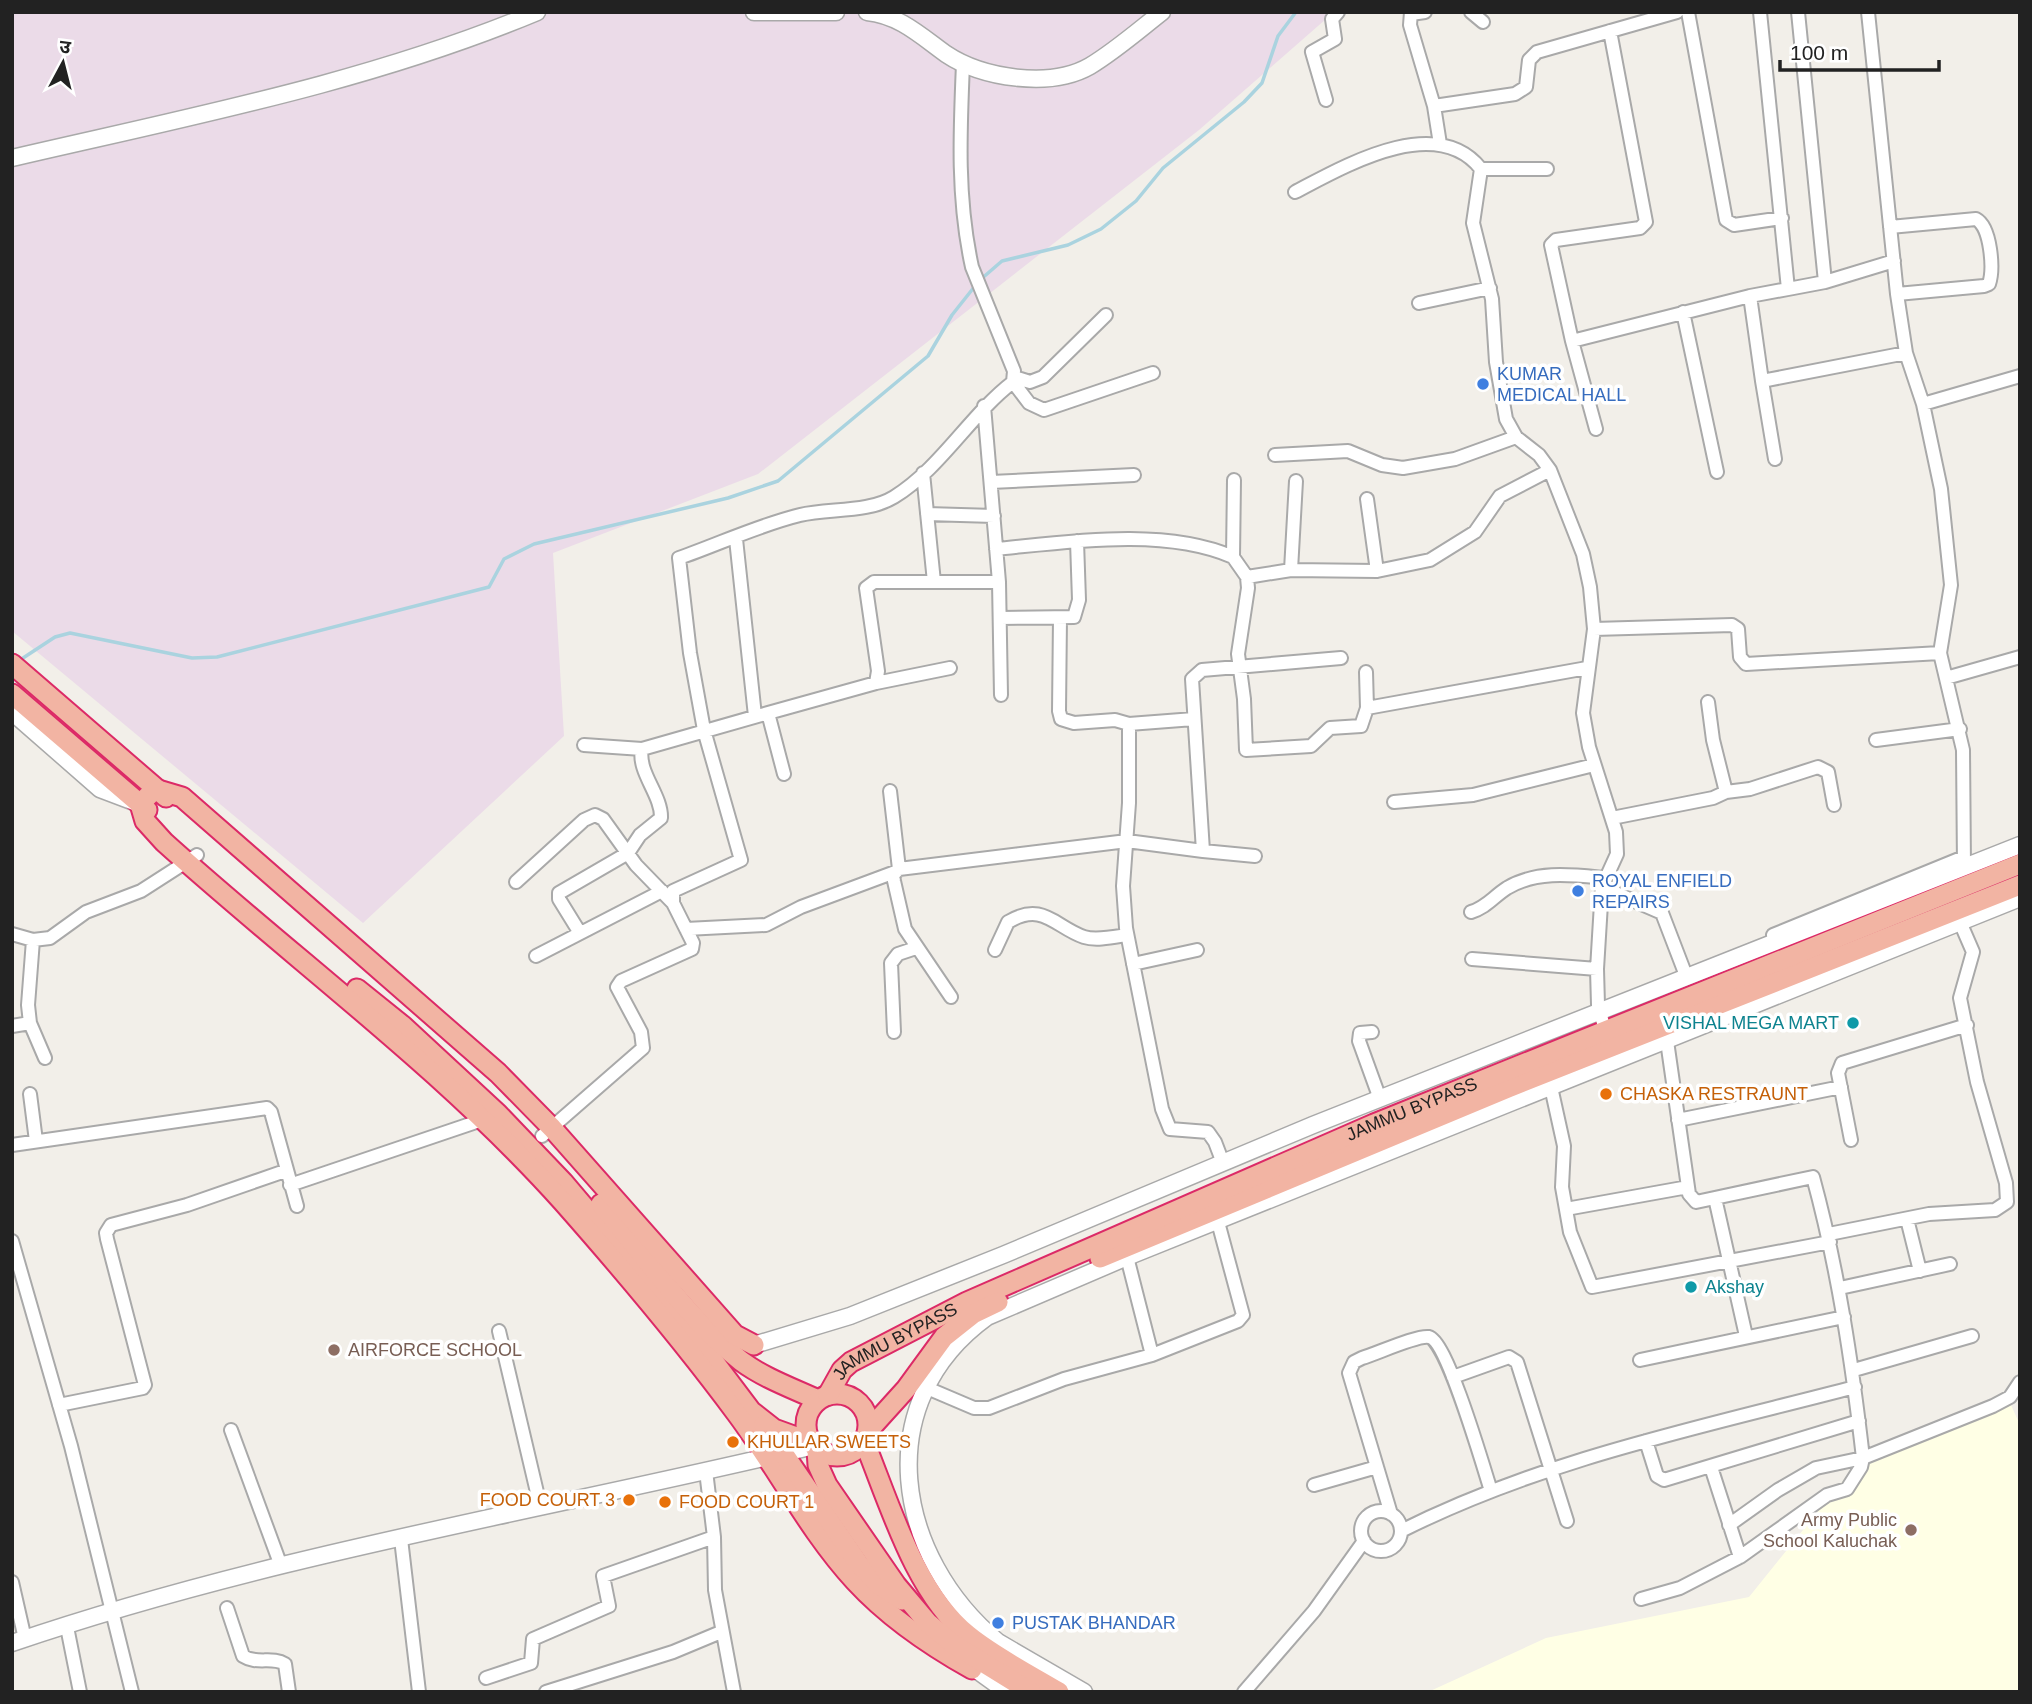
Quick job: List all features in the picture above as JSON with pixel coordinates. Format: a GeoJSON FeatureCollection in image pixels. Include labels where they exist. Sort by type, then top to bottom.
{"type":"FeatureCollection","features":[{"type":"Feature","properties":{"kind":"highway"},"geometry":{"type":"LineString","coordinates":[[12,655],[21,669],[155,789],[547,1132],[624,1211],[735,1335],[754,1345]]}},
{"type":"Feature","properties":{"kind":"highway"},"geometry":{"type":"LineString","coordinates":[[12,694],[140,804],[192,858],[402,1026],[513,1140],[879,1586],[912,1606],[1031,1692]]}},
{"type":"Feature","properties":{"kind":"highway"},"geometry":{"type":"LineString","coordinates":[[140,804],[155,789]]}},
{"type":"Feature","properties":{"kind":"highway","name":"JAMMU BYPASS"},"geometry":{"type":"LineString","coordinates":[[823,1397],[851,1362],[967,1302],[1374,1124],[1601,1016],[2020,864]]}},
{"type":"Feature","properties":{"kind":"highway","name":"JAMMU BYPASS"},"geometry":{"type":"LineString","coordinates":[[866,1436],[906,1390],[944,1336],[973,1314],[1015,1293],[1508,1088],[2020,885]]}},
{"type":"Feature","properties":{"kind":"highway"},"geometry":{"type":"LineString","coordinates":[[547,1132],[569,1178],[620,1238],[762,1422],[775,1456],[855,1581],[895,1619],[929,1645],[972,1669]]}},
{"type":"Feature","properties":{"kind":"highway"},"geometry":{"type":"LineString","coordinates":[[513,1140],[569,1178]]}},
{"type":"Feature","properties":{"kind":"highway"},"geometry":{"type":"LineString","coordinates":[[617,1266],[624,1211]]}},
{"type":"Feature","properties":{"kind":"highway"},"geometry":{"type":"LineString","coordinates":[[620,1238],[736,1357],[757,1371],[823,1397],[838,1394],[858,1402],[868,1420],[866,1436],[907,1546],[959,1639],[1059,1692]]}},
{"type":"Feature","properties":{"kind":"highway"},"geometry":{"type":"LineString","coordinates":[[823,1397],[805,1421],[821,1474],[831,1493],[912,1606]]}},
{"type":"Feature","properties":{"kind":"highway"},"geometry":{"type":"LineString","coordinates":[[762,1422],[837,1457],[848,1455],[866,1436]]}},
{"type":"Feature","properties":{"kind":"street"},"geometry":{"type":"LineString","coordinates":[[12,158],[338,78],[454,46],[537,12]]}},
{"type":"Feature","properties":{"kind":"street"},"geometry":{"type":"LineString","coordinates":[[754,12],[836,12]]}},
{"type":"Feature","properties":{"kind":"street"},"geometry":{"type":"LineString","coordinates":[[867,12],[890,16],[964,64],[980,70],[1014,76],[1073,73],[1102,58],[1163,12]]}},
{"type":"Feature","properties":{"kind":"street"},"geometry":{"type":"LineString","coordinates":[[1326,100],[1312,52],[1335,39],[1332,19],[1338,12]]}},
{"type":"Feature","properties":{"kind":"street"},"geometry":{"type":"LineString","coordinates":[[1425,12],[1411,13],[1411,32],[1434,106],[1440,144]]}},
{"type":"Feature","properties":{"kind":"street"},"geometry":{"type":"LineString","coordinates":[[1471,12],[1483,23]]}},
{"type":"Feature","properties":{"kind":"street"},"geometry":{"type":"LineString","coordinates":[[1434,106],[1515,94],[1526,87],[1529,60],[1537,52],[1677,12]]}},
{"type":"Feature","properties":{"kind":"street"},"geometry":{"type":"LineString","coordinates":[[1688,12],[1726,220],[1734,225],[1782,218]]}},
{"type":"Feature","properties":{"kind":"street"},"geometry":{"type":"LineString","coordinates":[[1760,12],[1788,289]]}},
{"type":"Feature","properties":{"kind":"street"},"geometry":{"type":"LineString","coordinates":[[1798,12],[1825,282]]}},
{"type":"Feature","properties":{"kind":"street"},"geometry":{"type":"LineString","coordinates":[[1868,12],[1897,294],[1906,353],[1923,404],[1941,489],[1951,585],[1940,653],[1963,750],[1964,861]]}},
{"type":"Feature","properties":{"kind":"street"},"geometry":{"type":"LineString","coordinates":[[1596,429],[1572,341],[1551,245],[1556,240],[1640,228],[1646,222],[1610,32]]}},
{"type":"Feature","properties":{"kind":"street"},"geometry":{"type":"LineString","coordinates":[[964,64],[959,176],[968,251],[1014,379],[1030,403],[1044,410],[1153,373]]}},
{"type":"Feature","properties":{"kind":"street"},"geometry":{"type":"LineString","coordinates":[[1295,192],[1373,154],[1440,144],[1481,169],[1547,169]]}},
{"type":"Feature","properties":{"kind":"street"},"geometry":{"type":"LineString","coordinates":[[1481,169],[1473,223],[1490,288],[1496,362],[1506,419],[1516,437],[1539,456],[1550,470],[1583,554],[1590,587],[1594,629],[1583,713],[1594,765],[1612,818],[1617,853],[1603,883],[1597,969],[1601,1016]]}},
{"type":"Feature","properties":{"kind":"street"},"geometry":{"type":"LineString","coordinates":[[1890,227],[1976,219],[1986,228],[1991,271],[1989,284],[1983,286],[1897,294]]}},
{"type":"Feature","properties":{"kind":"street"},"geometry":{"type":"LineString","coordinates":[[1572,341],[1750,296],[1825,282],[1894,261]]}},
{"type":"Feature","properties":{"kind":"street"},"geometry":{"type":"LineString","coordinates":[[1419,303],[1490,288]]}},
{"type":"Feature","properties":{"kind":"street"},"geometry":{"type":"LineString","coordinates":[[1750,296],[1775,459]]}},
{"type":"Feature","properties":{"kind":"street"},"geometry":{"type":"LineString","coordinates":[[1683,312],[1717,472]]}},
{"type":"Feature","properties":{"kind":"street"},"geometry":{"type":"LineString","coordinates":[[1014,379],[1030,382],[1043,377],[1106,314]]}},
{"type":"Feature","properties":{"kind":"street"},"geometry":{"type":"LineString","coordinates":[[1762,381],[1906,353]]}},
{"type":"Feature","properties":{"kind":"street"},"geometry":{"type":"LineString","coordinates":[[1923,404],[2020,376]]}},
{"type":"Feature","properties":{"kind":"street"},"geometry":{"type":"LineString","coordinates":[[547,1132],[643,1048],[644,1038],[619,993],[618,984],[692,949],[693,943],[671,896],[677,888],[737,865],[741,860],[704,730],[690,653],[679,558],[799,515],[884,501],[923,473],[984,406],[1014,379]]}},
{"type":"Feature","properties":{"kind":"street"},"geometry":{"type":"LineString","coordinates":[[984,406],[999,582],[1001,695]]}},
{"type":"Feature","properties":{"kind":"street"},"geometry":{"type":"LineString","coordinates":[[1275,455],[1348,451],[1382,465],[1403,468],[1455,459],[1516,437]]}},
{"type":"Feature","properties":{"kind":"street"},"geometry":{"type":"LineString","coordinates":[[1247,578],[1291,570],[1377,571],[1430,560],[1475,531],[1500,496],[1550,470]]}},
{"type":"Feature","properties":{"kind":"street"},"geometry":{"type":"LineString","coordinates":[[923,473],[933,582]]}},
{"type":"Feature","properties":{"kind":"street"},"geometry":{"type":"LineString","coordinates":[[991,482],[1134,475]]}},
{"type":"Feature","properties":{"kind":"street"},"geometry":{"type":"LineString","coordinates":[[1234,480],[1233,557],[1247,578],[1248,588],[1238,642],[1244,699],[1245,748],[1251,752],[1311,746],[1330,728],[1361,726],[1367,708],[1366,672]]}},
{"type":"Feature","properties":{"kind":"street"},"geometry":{"type":"LineString","coordinates":[[1291,570],[1296,481]]}},
{"type":"Feature","properties":{"kind":"street"},"geometry":{"type":"LineString","coordinates":[[1367,499],[1377,571]]}},
{"type":"Feature","properties":{"kind":"street"},"geometry":{"type":"LineString","coordinates":[[927,514],[994,516]]}},
{"type":"Feature","properties":{"kind":"street"},"geometry":{"type":"LineString","coordinates":[[736,539],[762,714],[784,774]]}},
{"type":"Feature","properties":{"kind":"street"},"geometry":{"type":"LineString","coordinates":[[996,550],[1077,541],[1167,542],[1233,557]]}},
{"type":"Feature","properties":{"kind":"street"},"geometry":{"type":"LineString","coordinates":[[1000,618],[1072,618],[1077,611],[1077,541]]}},
{"type":"Feature","properties":{"kind":"street"},"geometry":{"type":"LineString","coordinates":[[876,682],[879,678],[866,588],[874,582],[999,582]]}},
{"type":"Feature","properties":{"kind":"street"},"geometry":{"type":"LineString","coordinates":[[1060,618],[1061,719],[1073,723],[1115,720],[1129,724],[1194,719]]}},
{"type":"Feature","properties":{"kind":"street"},"geometry":{"type":"LineString","coordinates":[[1594,629],[1732,625],[1738,629],[1740,657],[1746,664],[1940,653]]}},
{"type":"Feature","properties":{"kind":"street"},"geometry":{"type":"LineString","coordinates":[[1946,678],[2020,657]]}},
{"type":"Feature","properties":{"kind":"street"},"geometry":{"type":"LineString","coordinates":[[1203,851],[1192,685],[1195,673],[1240,666],[1341,658]]}},
{"type":"Feature","properties":{"kind":"street"},"geometry":{"type":"LineString","coordinates":[[584,745],[642,749],[876,682],[950,668]]}},
{"type":"Feature","properties":{"kind":"street"},"geometry":{"type":"LineString","coordinates":[[1367,708],[1587,668]]}},
{"type":"Feature","properties":{"kind":"street"},"geometry":{"type":"LineString","coordinates":[[1708,702],[1713,740],[1726,792]]}},
{"type":"Feature","properties":{"kind":"street"},"geometry":{"type":"LineString","coordinates":[[12,712],[100,789],[140,804]]}},
{"type":"Feature","properties":{"kind":"street"},"geometry":{"type":"LineString","coordinates":[[1129,724],[1127,841],[1123,886],[1127,935],[1165,1120],[1170,1129],[1208,1132],[1223,1163]]}},
{"type":"Feature","properties":{"kind":"street"},"geometry":{"type":"LineString","coordinates":[[1876,740],[1960,729]]}},
{"type":"Feature","properties":{"kind":"street"},"geometry":{"type":"LineString","coordinates":[[580,933],[559,899],[559,893],[628,853],[640,835],[661,818],[642,759],[642,749]]}},
{"type":"Feature","properties":{"kind":"street"},"geometry":{"type":"LineString","coordinates":[[1394,802],[1474,795],[1594,765]]}},
{"type":"Feature","properties":{"kind":"street"},"geometry":{"type":"LineString","coordinates":[[1612,818],[1750,789],[1818,767],[1828,772],[1834,805]]}},
{"type":"Feature","properties":{"kind":"street"},"geometry":{"type":"LineString","coordinates":[[890,791],[902,920],[916,948],[951,997]]}},
{"type":"Feature","properties":{"kind":"street"},"geometry":{"type":"LineString","coordinates":[[516,882],[584,820],[595,814],[603,819],[628,853],[673,903]]}},
{"type":"Feature","properties":{"kind":"street"},"geometry":{"type":"LineString","coordinates":[[686,929],[766,925],[801,907],[897,870],[1127,841],[1255,856]]}},
{"type":"Feature","properties":{"kind":"street"},"geometry":{"type":"LineString","coordinates":[[1601,1016],[1685,973],[1964,861],[2020,845]]}},
{"type":"Feature","properties":{"kind":"street"},"geometry":{"type":"LineString","coordinates":[[12,934],[33,940],[50,938],[86,912],[141,891],[192,858]]}},
{"type":"Feature","properties":{"kind":"street"},"geometry":{"type":"LineString","coordinates":[[1471,912],[1485,907],[1506,889],[1535,878],[1559,874],[1603,883],[1662,913],[1685,973]]}},
{"type":"Feature","properties":{"kind":"street"},"geometry":{"type":"LineString","coordinates":[[536,956],[662,891]]}},
{"type":"Feature","properties":{"kind":"street"},"geometry":{"type":"LineString","coordinates":[[1084,1692],[999,1642],[955,1600],[928,1556],[917,1529],[912,1505],[908,1439],[927,1388],[943,1360],[969,1330],[987,1317],[1127,1257],[2020,898]]}},
{"type":"Feature","properties":{"kind":"street"},"geometry":{"type":"LineString","coordinates":[[995,950],[1008,922],[1023,916],[1047,916],[1087,938],[1127,935]]}},
{"type":"Feature","properties":{"kind":"street"},"geometry":{"type":"LineString","coordinates":[[1551,1087],[1564,1146],[1562,1187],[1570,1232],[1592,1287],[1728,1261],[1907,1219],[1995,1210],[2007,1202],[2006,1183],[1977,1082],[1961,989],[1973,952],[1960,922]]}},
{"type":"Feature","properties":{"kind":"street"},"geometry":{"type":"LineString","coordinates":[[754,1345],[850,1316],[1380,1099],[1601,1016],[1792,931]]}},
{"type":"Feature","properties":{"kind":"street"},"geometry":{"type":"LineString","coordinates":[[33,940],[28,1006],[30,1023],[45,1058]]}},
{"type":"Feature","properties":{"kind":"street"},"geometry":{"type":"LineString","coordinates":[[894,1032],[891,963],[898,954],[916,948]]}},
{"type":"Feature","properties":{"kind":"street"},"geometry":{"type":"LineString","coordinates":[[1133,964],[1197,950]]}},
{"type":"Feature","properties":{"kind":"street"},"geometry":{"type":"LineString","coordinates":[[1472,959],[1597,969]]}},
{"type":"Feature","properties":{"kind":"street"},"geometry":{"type":"LineString","coordinates":[[12,1026],[30,1023]]}},
{"type":"Feature","properties":{"kind":"street"},"geometry":{"type":"LineString","coordinates":[[1851,1140],[1838,1073],[1842,1063],[1967,1025]]}},
{"type":"Feature","properties":{"kind":"street"},"geometry":{"type":"LineString","coordinates":[[1372,1032],[1360,1033],[1359,1041],[1380,1099]]}},
{"type":"Feature","properties":{"kind":"street"},"geometry":{"type":"LineString","coordinates":[[1641,1599],[1680,1588],[1740,1557],[1827,1495],[1847,1489],[1861,1467],[1863,1458],[1854,1370],[1840,1288],[1812,1177],[1696,1202],[1689,1194],[1667,1041]]}},
{"type":"Feature","properties":{"kind":"street"},"geometry":{"type":"LineString","coordinates":[[1678,1120],[1841,1087]]}},
{"type":"Feature","properties":{"kind":"street"},"geometry":{"type":"LineString","coordinates":[[30,1094],[36,1141]]}},
{"type":"Feature","properties":{"kind":"street"},"geometry":{"type":"LineString","coordinates":[[12,1145],[267,1108],[271,1112],[285,1171],[297,1206]]}},
{"type":"Feature","properties":{"kind":"street"},"geometry":{"type":"LineString","coordinates":[[290,1185],[490,1117]]}},
{"type":"Feature","properties":{"kind":"street"},"geometry":{"type":"LineString","coordinates":[[59,1405],[145,1385],[107,1239],[106,1233],[111,1225],[187,1205],[285,1171]]}},
{"type":"Feature","properties":{"kind":"street"},"geometry":{"type":"LineString","coordinates":[[1566,1209],[1688,1187]]}},
{"type":"Feature","properties":{"kind":"street"},"geometry":{"type":"LineString","coordinates":[[1715,1198],[1746,1336]]}},
{"type":"Feature","properties":{"kind":"street"},"geometry":{"type":"LineString","coordinates":[[1907,1219],[1920,1271]]}},
{"type":"Feature","properties":{"kind":"street"},"geometry":{"type":"LineString","coordinates":[[927,1388],[981,1410],[1064,1379],[1152,1355],[1242,1318],[1219,1222]]}},
{"type":"Feature","properties":{"kind":"street"},"geometry":{"type":"LineString","coordinates":[[12,1241],[114,1611],[132,1692]]}},
{"type":"Feature","properties":{"kind":"street"},"geometry":{"type":"LineString","coordinates":[[1127,1257],[1152,1355]]}},
{"type":"Feature","properties":{"kind":"street"},"geometry":{"type":"LineString","coordinates":[[1840,1288],[1950,1264]]}},
{"type":"Feature","properties":{"kind":"street"},"geometry":{"type":"LineString","coordinates":[[1640,1360],[1844,1317]]}},
{"type":"Feature","properties":{"kind":"street"},"geometry":{"type":"LineString","coordinates":[[499,1331],[540,1505]]}},
{"type":"Feature","properties":{"kind":"street"},"geometry":{"type":"LineString","coordinates":[[1854,1370],[1972,1336]]}},
{"type":"Feature","properties":{"kind":"street"},"geometry":{"type":"LineString","coordinates":[[1391,1514],[1349,1373],[1354,1362],[1429,1337],[1438,1344],[1453,1377],[1491,1491]]}},
{"type":"Feature","properties":{"kind":"street"},"geometry":{"type":"LineString","coordinates":[[1453,1377],[1509,1357],[1513,1359],[1553,1469],[1567,1521]]}},
{"type":"Feature","properties":{"kind":"street"},"geometry":{"type":"LineString","coordinates":[[1729,1525],[1777,1490],[1816,1468],[1863,1458],[1993,1406],[2010,1397],[2020,1382]]}},
{"type":"Feature","properties":{"kind":"street"},"geometry":{"type":"LineString","coordinates":[[1401,1531],[1491,1491],[1553,1469],[1646,1441],[1856,1387]]}},
{"type":"Feature","properties":{"kind":"street"},"geometry":{"type":"LineString","coordinates":[[1646,1441],[1660,1479],[1711,1467],[1859,1422]]}},
{"type":"Feature","properties":{"kind":"street"},"geometry":{"type":"LineString","coordinates":[[231,1430],[281,1566]]}},
{"type":"Feature","properties":{"kind":"street"},"geometry":{"type":"LineString","coordinates":[[12,1582],[19,1641],[114,1611],[281,1566],[540,1505],[813,1446]]}},
{"type":"Feature","properties":{"kind":"street"},"geometry":{"type":"LineString","coordinates":[[1314,1485],[1377,1467]]}},
{"type":"Feature","properties":{"kind":"street"},"geometry":{"type":"LineString","coordinates":[[1711,1467],[1740,1557]]}},
{"type":"Feature","properties":{"kind":"street"},"geometry":{"type":"LineString","coordinates":[[706,1471],[715,1590],[734,1692]]}},
{"type":"Feature","properties":{"kind":"street"},"geometry":{"type":"LineString","coordinates":[[1379,1511],[1391,1514],[1397,1518],[1401,1531],[1397,1543],[1387,1550],[1374,1549],[1364,1541],[1362,1528],[1367,1517],[1379,1511]]}},
{"type":"Feature","properties":{"kind":"street"},"geometry":{"type":"LineString","coordinates":[[486,1678],[531,1663],[533,1639],[609,1606],[603,1576],[713,1537]]}},
{"type":"Feature","properties":{"kind":"street"},"geometry":{"type":"LineString","coordinates":[[401,1539],[419,1692]]}},
{"type":"Feature","properties":{"kind":"street"},"geometry":{"type":"LineString","coordinates":[[1244,1692],[1314,1611],[1364,1541]]}},
{"type":"Feature","properties":{"kind":"street"},"geometry":{"type":"LineString","coordinates":[[227,1608],[243,1656],[255,1661],[279,1660],[285,1664],[289,1692]]}},
{"type":"Feature","properties":{"kind":"street"},"geometry":{"type":"LineString","coordinates":[[67,1627],[80,1692]]}},
{"type":"Feature","properties":{"kind":"street"},"geometry":{"type":"LineString","coordinates":[[546,1692],[673,1652],[721,1632]]}},
{"type":"Feature","properties":{"kind":"street"},"geometry":{"type":"LineString","coordinates":[[999,1642],[959,1639],[972,1669],[1007,1692]]}},
{"type":"Feature","properties":{"kind":"shaded area"},"geometry":{"type":"Polygon","coordinates":[[[12,12],[1334,12],[1199,130],[758,474],[553,553],[564,736],[363,923],[12,631],[12,12]]]}},
{"type":"Feature","properties":{"kind":"shaded area","name":"Army Public School Kaluchak"},"geometry":{"type":"Polygon","coordinates":[[[2011,1405],[2020,1425],[2020,1692],[1428,1692],[1546,1638],[1749,1597],[1857,1463],[2011,1405]]]}},
{"type":"Feature","properties":{"kind":"waterway"},"geometry":{"type":"LineString","coordinates":[[980,280],[1002,261],[1068,245],[1101,229],[1136,201],[1163,168],[1244,102],[1262,83],[1278,36],[1296,12]]}},
{"type":"Feature","properties":{"kind":"waterway"},"geometry":{"type":"LineString","coordinates":[[20,660],[55,637],[70,633],[192,658],[217,657],[489,587],[504,559],[534,544],[728,498],[778,481],[928,356],[952,315],[975,286]]}},
{"type":"Feature","properties":{"kind":"place","name":"KUMAR MEDICAL HALL"},"geometry":{"type":"Point","coordinates":[1483,384]}},
{"type":"Feature","properties":{"kind":"place","name":"ROYAL ENFIELD REPAIRS"},"geometry":{"type":"Point","coordinates":[1578,891]}},
{"type":"Feature","properties":{"kind":"place","name":"VISHAL MEGA MART"},"geometry":{"type":"Point","coordinates":[1853,1023]}},
{"type":"Feature","properties":{"kind":"place","name":"CHASKA RESTRAUNT"},"geometry":{"type":"Point","coordinates":[1606,1094]}},
{"type":"Feature","properties":{"kind":"place","name":"Akshay"},"geometry":{"type":"Point","coordinates":[1691,1287]}},
{"type":"Feature","properties":{"kind":"place","name":"AIRFORCE SCHOOL"},"geometry":{"type":"Point","coordinates":[334,1350]}},
{"type":"Feature","properties":{"kind":"place","name":"KHULLAR SWEETS"},"geometry":{"type":"Point","coordinates":[733,1442]}},
{"type":"Feature","properties":{"kind":"place","name":"FOOD COURT 3"},"geometry":{"type":"Point","coordinates":[629,1500]}},
{"type":"Feature","properties":{"kind":"place","name":"FOOD COURT 1"},"geometry":{"type":"Point","coordinates":[665,1502]}},
{"type":"Feature","properties":{"kind":"place","name":"Army Public School Kaluchak"},"geometry":{"type":"Point","coordinates":[1911,1530]}},
{"type":"Feature","properties":{"kind":"place","name":"PUSTAK BHANDAR"},"geometry":{"type":"Point","coordinates":[998,1623]}}]}
